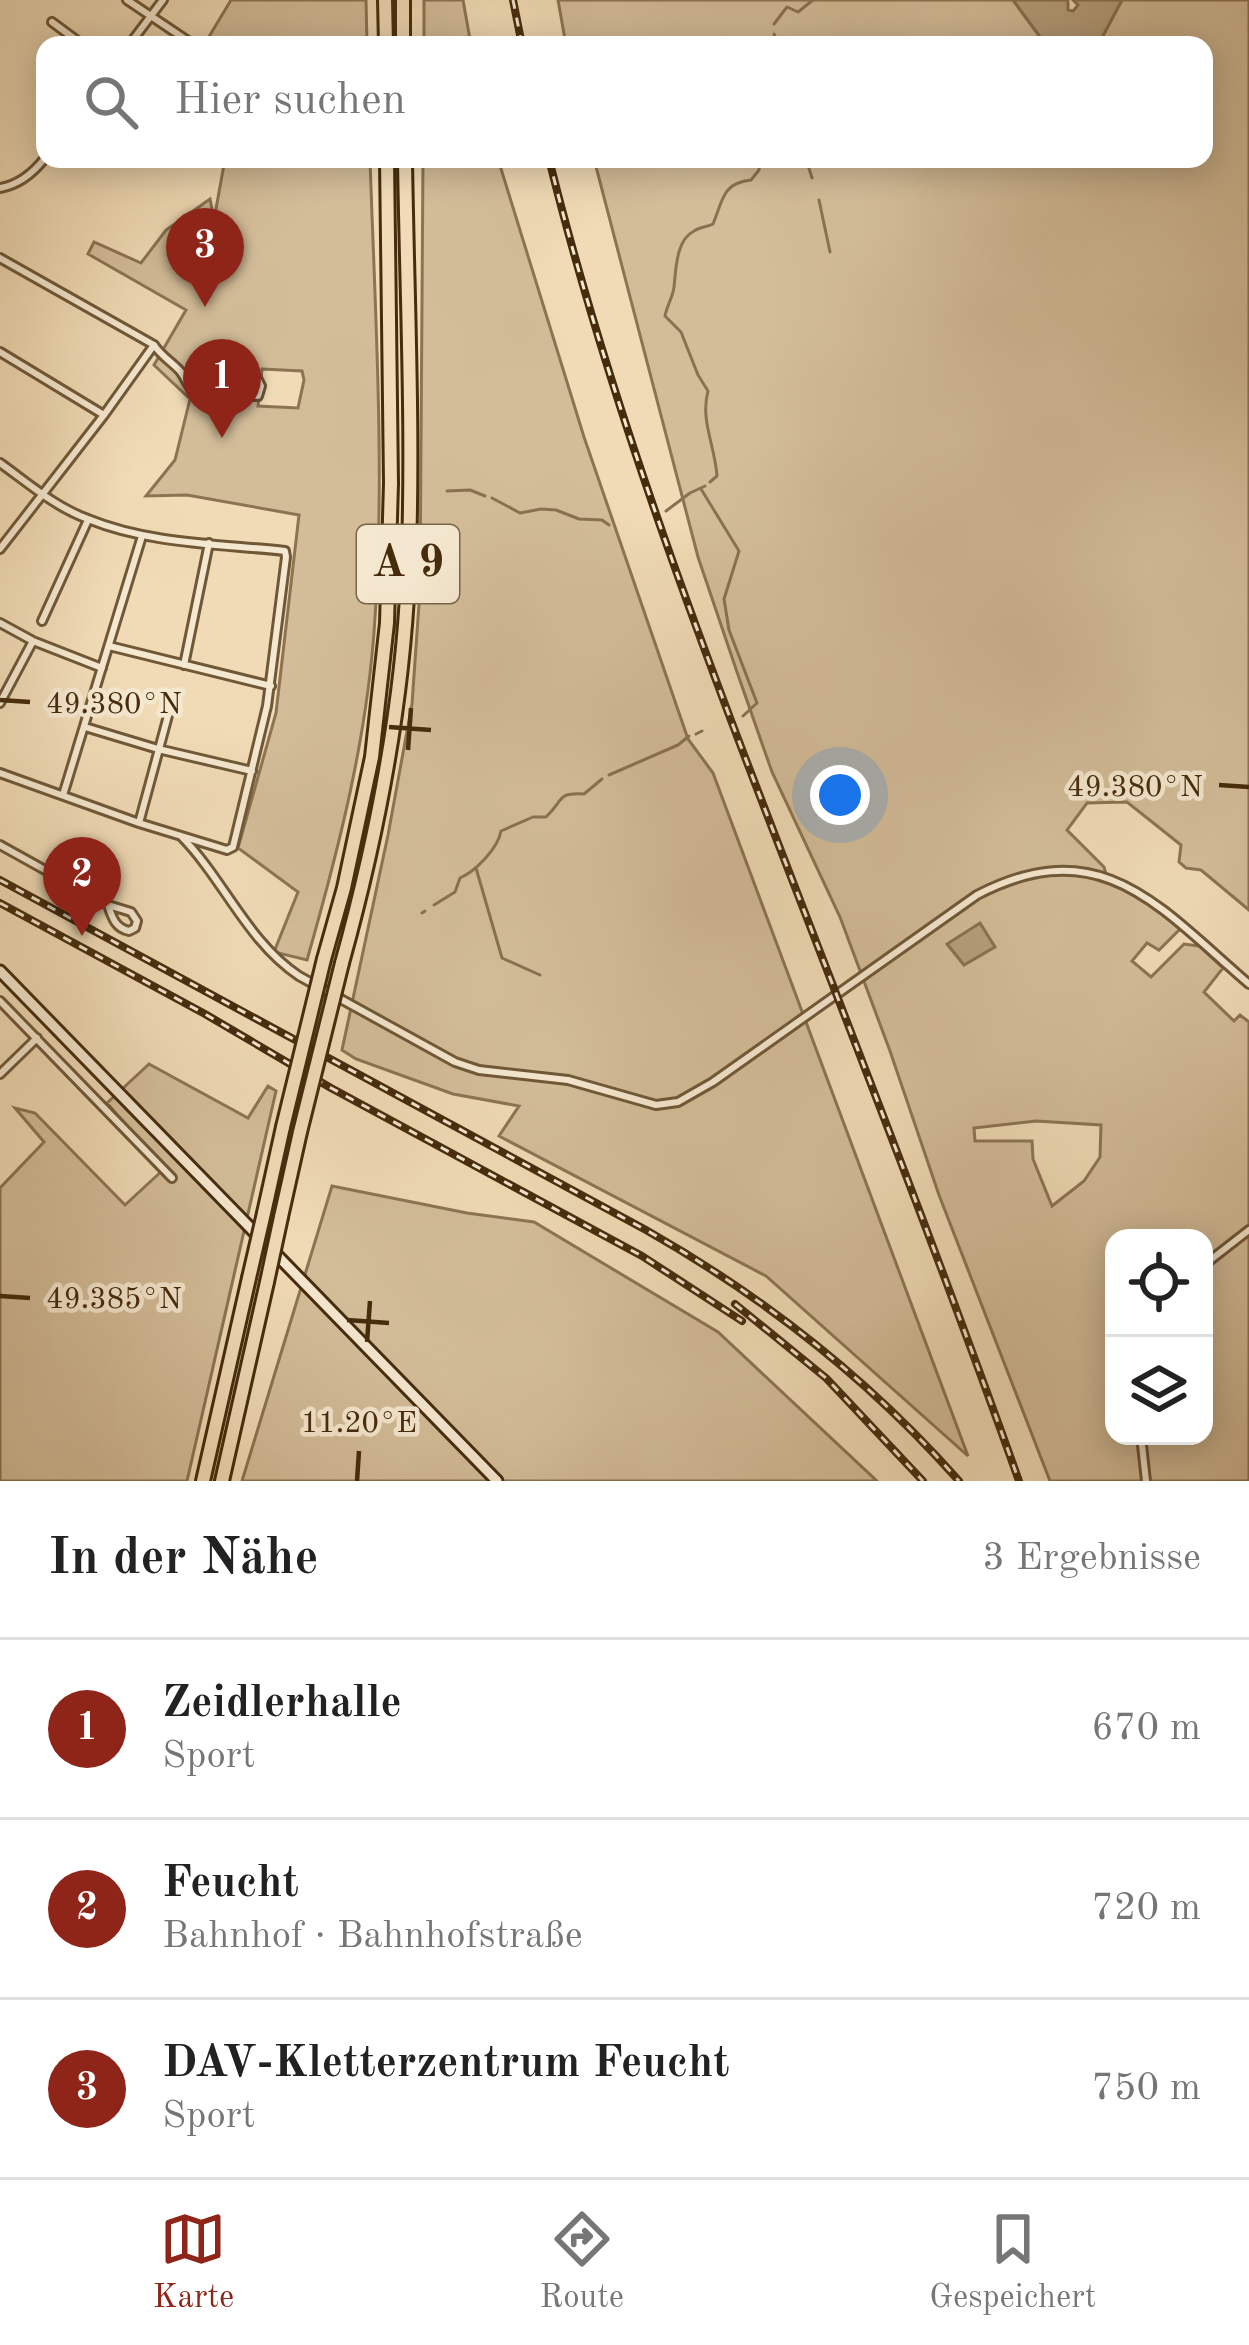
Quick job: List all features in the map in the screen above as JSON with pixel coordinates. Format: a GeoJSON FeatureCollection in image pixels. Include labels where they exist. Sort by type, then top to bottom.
{"type":"FeatureCollection","features":[{"type":"Feature","properties":{"kind":"highway"},"geometry":{"type":"LineString","coordinates":[[386,0],[386,36]]}},
{"type":"Feature","properties":{"kind":"highway"},"geometry":{"type":"LineString","coordinates":[[403,0],[404,36]]}},
{"type":"Feature","properties":{"kind":"highway","name":"A 9"},"geometry":{"type":"LineString","coordinates":[[203,1481],[372,757],[387,623],[391,483],[387,168]]}},
{"type":"Feature","properties":{"kind":"highway","name":"A 9"},"geometry":{"type":"LineString","coordinates":[[221,1481],[300,1132],[378,819],[395,714],[406,603],[409,481],[405,168]]}},
{"type":"Feature","properties":{"kind":"main road"},"geometry":{"type":"LineString","coordinates":[[0,971],[497,1481]]}},
{"type":"Feature","properties":{"kind":"street"},"geometry":{"type":"LineString","coordinates":[[127,0],[180,36]]}},
{"type":"Feature","properties":{"kind":"street"},"geometry":{"type":"LineString","coordinates":[[136,36],[163,0]]}},
{"type":"Feature","properties":{"kind":"street"},"geometry":{"type":"LineString","coordinates":[[52,22],[71,36]]}},
{"type":"Feature","properties":{"kind":"street"},"geometry":{"type":"LineString","coordinates":[[0,188],[37,168]]}},
{"type":"Feature","properties":{"kind":"street"},"geometry":{"type":"LineString","coordinates":[[0,258],[154,345],[195,394],[258,396],[261,386],[257,378],[182,373]]}},
{"type":"Feature","properties":{"kind":"street"},"geometry":{"type":"LineString","coordinates":[[0,549],[154,345]]}},
{"type":"Feature","properties":{"kind":"street"},"geometry":{"type":"LineString","coordinates":[[0,352],[104,415]]}},
{"type":"Feature","properties":{"kind":"street"},"geometry":{"type":"LineString","coordinates":[[0,463],[88,520],[142,536],[285,551],[271,686],[233,847],[227,850],[139,823],[0,772]]}},
{"type":"Feature","properties":{"kind":"street"},"geometry":{"type":"LineString","coordinates":[[42,621],[88,520]]}},
{"type":"Feature","properties":{"kind":"street"},"geometry":{"type":"LineString","coordinates":[[64,795],[142,536]]}},
{"type":"Feature","properties":{"kind":"street"},"geometry":{"type":"LineString","coordinates":[[184,664],[208,543]]}},
{"type":"Feature","properties":{"kind":"street"},"geometry":{"type":"LineString","coordinates":[[0,623],[102,668]]}},
{"type":"Feature","properties":{"kind":"street"},"geometry":{"type":"LineString","coordinates":[[0,704],[33,640]]}},
{"type":"Feature","properties":{"kind":"street"},"geometry":{"type":"LineString","coordinates":[[109,646],[271,686]]}},
{"type":"Feature","properties":{"kind":"street"},"geometry":{"type":"LineString","coordinates":[[139,823],[169,712]]}},
{"type":"Feature","properties":{"kind":"street"},"geometry":{"type":"LineString","coordinates":[[85,727],[252,771]]}},
{"type":"Feature","properties":{"kind":"street"},"geometry":{"type":"LineString","coordinates":[[181,836],[204,860],[260,942],[299,976],[455,1063],[492,1073],[568,1079],[644,1104],[678,1102],[713,1082],[977,895],[1023,875],[1095,874],[1134,888],[1249,984]]}},
{"type":"Feature","properties":{"kind":"street"},"geometry":{"type":"LineString","coordinates":[[0,845],[134,915],[134,929],[117,925],[108,905]]}},
{"type":"Feature","properties":{"kind":"street"},"geometry":{"type":"LineString","coordinates":[[0,1001],[172,1178]]}},
{"type":"Feature","properties":{"kind":"street"},"geometry":{"type":"LineString","coordinates":[[0,1074],[37,1038]]}},
{"type":"Feature","properties":{"kind":"street"},"geometry":{"type":"LineString","coordinates":[[1213,1258],[1249,1230]]}},
{"type":"Feature","properties":{"kind":"street"},"geometry":{"type":"LineString","coordinates":[[1142,1445],[1145,1481]]}},
{"type":"Feature","properties":{"kind":"shaded area"},"geometry":{"type":"Polygon","coordinates":[[[231,0],[366,0],[367,36],[209,36],[231,0]]]}},
{"type":"Feature","properties":{"kind":"shaded area"},"geometry":{"type":"Polygon","coordinates":[[[424,0],[463,0],[469,36],[424,36],[424,0]]]}},
{"type":"Feature","properties":{"kind":"shaded area"},"geometry":{"type":"Polygon","coordinates":[[[558,0],[1013,0],[1039,36],[564,36],[558,0]]]}},
{"type":"Feature","properties":{"kind":"shaded area"},"geometry":{"type":"Polygon","coordinates":[[[1013,0],[1068,0],[1068,10],[1073,11],[1078,5],[1073,0],[1122,0],[1103,36],[1039,36],[1013,0]]]}},
{"type":"Feature","properties":{"kind":"shaded area"},"geometry":{"type":"Polygon","coordinates":[[[1122,0],[1249,0],[1249,910],[1201,870],[1179,862],[1181,845],[1127,802],[1087,803],[1067,830],[1104,867],[1108,881],[1147,901],[1180,929],[1159,950],[1147,943],[1132,961],[1151,977],[1184,944],[1199,946],[1223,968],[1204,992],[1234,1021],[1240,1015],[1249,1022],[1249,1481],[1050,1481],[939,1195],[840,917],[772,772],[698,557],[596,168],[1213,168],[1213,36],[1103,36],[1122,0]],[[1036,1121],[974,1128],[975,1141],[1032,1141],[1033,1159],[1052,1206],[1084,1181],[1100,1157],[1101,1125],[1036,1121]]]}},
{"type":"Feature","properties":{"kind":"shaded area"},"geometry":{"type":"Polygon","coordinates":[[[223,168],[370,168],[379,446],[375,618],[350,791],[307,960],[274,952],[298,892],[238,848],[276,713],[299,515],[187,495],[146,496],[175,460],[190,399],[154,365],[186,310],[88,254],[94,242],[141,263],[166,230],[210,199],[214,220],[223,168]],[[262,369],[258,406],[298,408],[302,371],[262,369]]]}},
{"type":"Feature","properties":{"kind":"shaded area"},"geometry":{"type":"Polygon","coordinates":[[[423,168],[501,168],[584,437],[688,739],[713,773],[968,1456],[766,1276],[499,1136],[519,1106],[453,1094],[342,1050],[412,704],[420,590],[423,168]]]}},
{"type":"Feature","properties":{"kind":"shaded area"},"geometry":{"type":"Polygon","coordinates":[[[980,923],[995,947],[964,965],[947,944],[980,923]]]}},
{"type":"Feature","properties":{"kind":"shaded area"},"geometry":{"type":"Polygon","coordinates":[[[149,1064],[248,1118],[268,1086],[276,1091],[187,1481],[0,1481],[0,1188],[44,1142],[15,1108],[35,1113],[125,1205],[164,1169],[107,1103],[149,1064]]]}},
{"type":"Feature","properties":{"kind":"shaded area"},"geometry":{"type":"Polygon","coordinates":[[[332,1186],[534,1222],[718,1332],[877,1481],[242,1481],[332,1186]]]}},
{"type":"Feature","properties":{"kind":"waterway"},"geometry":{"type":"LineString","coordinates":[[774,24],[787,7],[798,12],[813,0]]}},
{"type":"Feature","properties":{"kind":"waterway"},"geometry":{"type":"LineString","coordinates":[[710,482],[717,476],[707,423],[708,391],[681,332],[665,316],[684,241],[713,224],[725,194],[734,185],[751,180],[759,168]]}},
{"type":"Feature","properties":{"kind":"waterway"},"geometry":{"type":"LineString","coordinates":[[809,168],[812,178]]}},
{"type":"Feature","properties":{"kind":"waterway"},"geometry":{"type":"LineString","coordinates":[[819,200],[830,252]]}},
{"type":"Feature","properties":{"kind":"waterway"},"geometry":{"type":"LineString","coordinates":[[666,511],[705,486]]}},
{"type":"Feature","properties":{"kind":"waterway"},"geometry":{"type":"LineString","coordinates":[[701,489],[739,551],[724,599],[729,630],[757,703],[743,716]]}},
{"type":"Feature","properties":{"kind":"waterway"},"geometry":{"type":"LineString","coordinates":[[447,491],[470,490],[485,496]]}},
{"type":"Feature","properties":{"kind":"waterway"},"geometry":{"type":"LineString","coordinates":[[492,498],[520,513],[556,510],[609,525]]}},
{"type":"Feature","properties":{"kind":"waterway"},"geometry":{"type":"LineString","coordinates":[[696,734],[702,731]]}},
{"type":"Feature","properties":{"kind":"waterway"},"geometry":{"type":"LineString","coordinates":[[609,775],[689,736]]}},
{"type":"Feature","properties":{"kind":"waterway"},"geometry":{"type":"LineString","coordinates":[[434,905],[455,892],[460,878],[485,858],[501,831],[533,817],[546,817],[565,796],[584,794],[602,779]]}},
{"type":"Feature","properties":{"kind":"waterway"},"geometry":{"type":"LineString","coordinates":[[476,868],[502,958],[540,975]]}},
{"type":"Feature","properties":{"kind":"railway"},"geometry":{"type":"LineString","coordinates":[[513,0],[520,36]]}},
{"type":"Feature","properties":{"kind":"railway"},"geometry":{"type":"LineString","coordinates":[[551,168],[602,351],[665,540],[1019,1481]]}},
{"type":"Feature","properties":{"kind":"railway"},"geometry":{"type":"LineString","coordinates":[[0,880],[690,1256],[773,1312],[852,1374],[959,1481]]}},
{"type":"Feature","properties":{"kind":"railway"},"geometry":{"type":"LineString","coordinates":[[0,903],[642,1256],[742,1321]]}},
{"type":"Feature","properties":{"kind":"railway"},"geometry":{"type":"LineString","coordinates":[[735,1304],[826,1378],[923,1481]]}},
{"type":"Feature","properties":{"kind":"place","name":"DAV-Kletterzentrum Feucht"},"geometry":{"type":"Point","coordinates":[205,307]}},
{"type":"Feature","properties":{"kind":"place","name":"Zeidlerhalle"},"geometry":{"type":"Point","coordinates":[222,438]}},
{"type":"Feature","properties":{"kind":"place","name":"Feucht"},"geometry":{"type":"Point","coordinates":[82,936]}}]}
